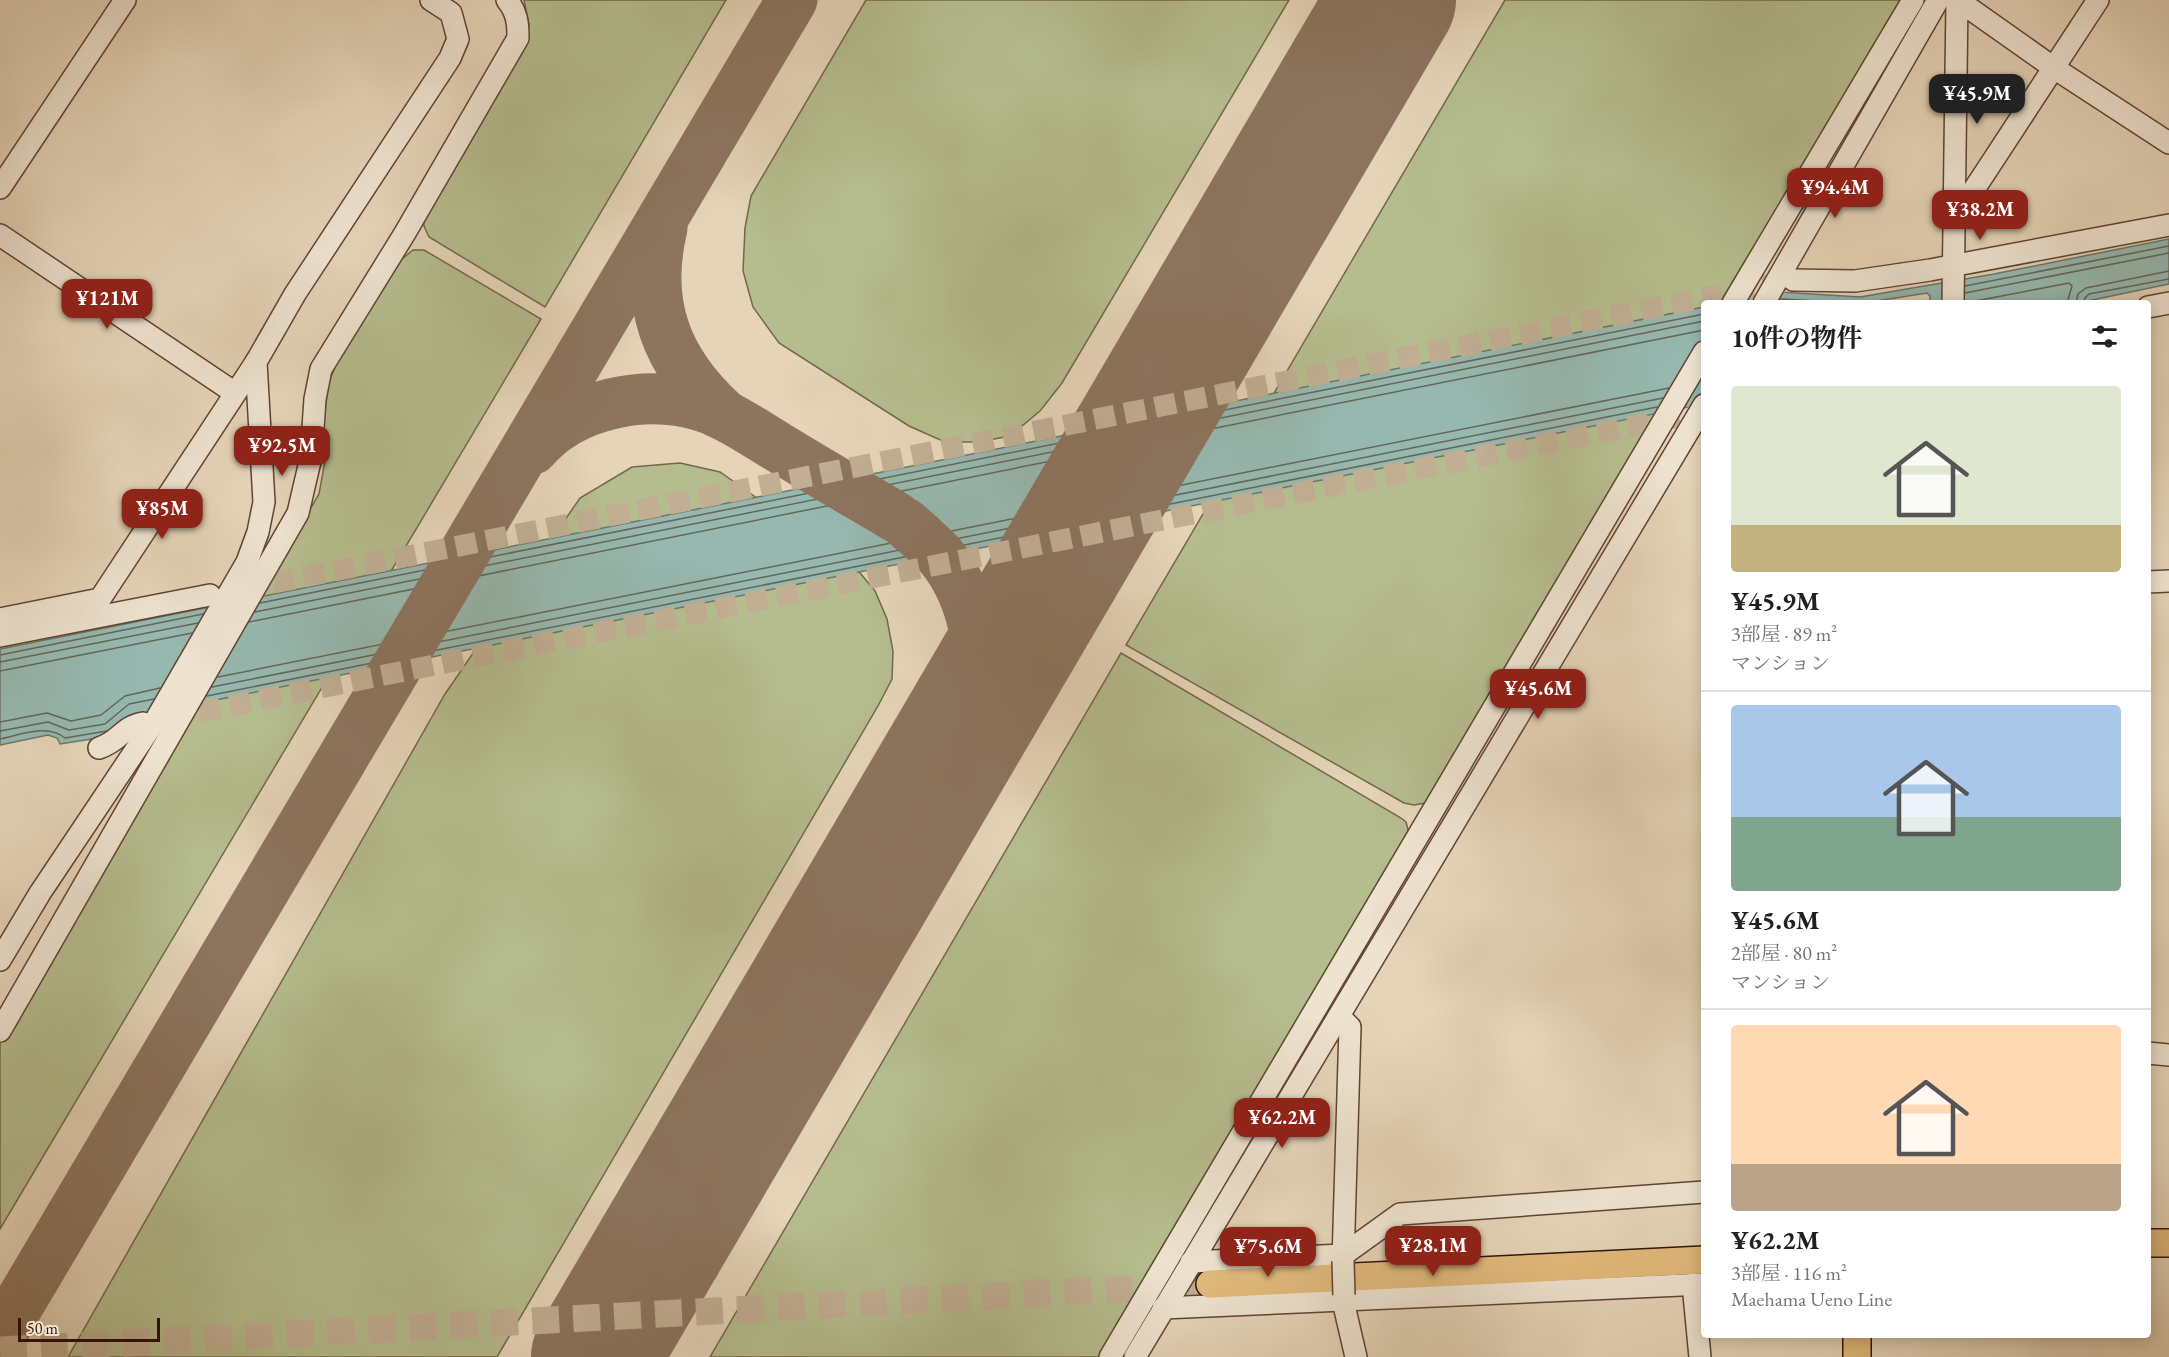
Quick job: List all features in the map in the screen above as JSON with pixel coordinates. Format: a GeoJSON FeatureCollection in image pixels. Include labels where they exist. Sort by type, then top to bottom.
{"type":"FeatureCollection","features":[{"type":"Feature","properties":{"kind":"main road"},"geometry":{"type":"LineString","coordinates":[[2151,1243],[2169,1243]]}},
{"type":"Feature","properties":{"kind":"main road"},"geometry":{"type":"LineString","coordinates":[[1210,1284],[1700,1276]]}},
{"type":"Feature","properties":{"kind":"main road"},"geometry":{"type":"LineString","coordinates":[[1857,1338],[1857,1357]]}},
{"type":"Feature","properties":{"kind":"street"},"geometry":{"type":"LineString","coordinates":[[0,188],[125,0]]}},
{"type":"Feature","properties":{"kind":"street"},"geometry":{"type":"LineString","coordinates":[[0,619],[100,599],[256,362],[295,294],[450,58],[458,39],[451,13],[431,0]]}},
{"type":"Feature","properties":{"kind":"street"},"geometry":{"type":"LineString","coordinates":[[0,1031],[298,513],[311,457],[315,399],[321,369],[405,233],[518,38],[514,9],[507,0]]}},
{"type":"Feature","properties":{"kind":"street"},"geometry":{"type":"LineString","coordinates":[[1735,300],[1913,0]]}},
{"type":"Feature","properties":{"kind":"street"},"geometry":{"type":"LineString","coordinates":[[1951,0],[2169,143]]}},
{"type":"Feature","properties":{"kind":"street"},"geometry":{"type":"LineString","coordinates":[[1951,0],[1956,218],[1953,300]]}},
{"type":"Feature","properties":{"kind":"street"},"geometry":{"type":"LineString","coordinates":[[1766,300],[1951,0]]}},
{"type":"Feature","properties":{"kind":"street"},"geometry":{"type":"LineString","coordinates":[[1956,218],[2098,0]]}},
{"type":"Feature","properties":{"kind":"street"},"geometry":{"type":"LineString","coordinates":[[1793,280],[1855,280],[1955,270],[2169,225]]}},
{"type":"Feature","properties":{"kind":"street"},"geometry":{"type":"LineString","coordinates":[[0,235],[235,393]]}},
{"type":"Feature","properties":{"kind":"street"},"geometry":{"type":"LineString","coordinates":[[2151,306],[2169,303]]}},
{"type":"Feature","properties":{"kind":"street"},"geometry":{"type":"LineString","coordinates":[[1110,1357],[1701,357]]}},
{"type":"Feature","properties":{"kind":"street"},"geometry":{"type":"LineString","coordinates":[[0,960],[40,893],[155,721],[247,562],[258,532],[264,502],[256,362]]}},
{"type":"Feature","properties":{"kind":"street"},"geometry":{"type":"LineString","coordinates":[[1135,1357],[1701,410]]}},
{"type":"Feature","properties":{"kind":"street"},"geometry":{"type":"LineString","coordinates":[[2151,582],[2169,581]]}},
{"type":"Feature","properties":{"kind":"street"},"geometry":{"type":"LineString","coordinates":[[0,636],[210,595]]}},
{"type":"Feature","properties":{"kind":"street"},"geometry":{"type":"LineString","coordinates":[[99,747],[112,743],[129,726],[143,723]]}},
{"type":"Feature","properties":{"kind":"street"},"geometry":{"type":"LineString","coordinates":[[1339,1016],[1350,1027],[1343,1298],[1356,1357]]}},
{"type":"Feature","properties":{"kind":"street"},"geometry":{"type":"LineString","coordinates":[[2151,1053],[2169,1055]]}},
{"type":"Feature","properties":{"kind":"street"},"geometry":{"type":"LineString","coordinates":[[1191,1262],[1343,1258],[1400,1214],[1701,1192]]}},
{"type":"Feature","properties":{"kind":"street"},"geometry":{"type":"LineString","coordinates":[[1163,1308],[1700,1276],[1700,1357]]}},
{"type":"Feature","properties":{"kind":"green space"},"geometry":{"type":"Polygon","coordinates":[[[524,0],[726,0],[545,307],[429,237],[424,226],[424,218],[526,41],[529,25],[524,0]]]}},
{"type":"Feature","properties":{"kind":"green space"},"geometry":{"type":"Polygon","coordinates":[[[866,0],[1289,0],[1062,383],[1040,411],[1010,436],[978,442],[945,442],[909,426],[779,343],[753,307],[743,271],[745,228],[751,196],[866,0]]]}},
{"type":"Feature","properties":{"kind":"green space"},"geometry":{"type":"Polygon","coordinates":[[[1505,0],[1904,0],[1729,300],[1701,300],[1701,346],[1425,803],[1414,805],[1404,803],[1126,645],[1505,0]]]}},
{"type":"Feature","properties":{"kind":"green space"},"geometry":{"type":"Polygon","coordinates":[[[413,250],[424,250],[541,319],[0,1229],[0,1041],[319,494],[325,461],[323,426],[329,381],[348,339],[402,259],[413,250]]]}},
{"type":"Feature","properties":{"kind":"green space"},"geometry":{"type":"Polygon","coordinates":[[[680,463],[720,472],[856,568],[875,591],[887,619],[893,651],[892,679],[497,1357],[68,1357],[445,694],[580,498],[632,467],[680,463]]]}},
{"type":"Feature","properties":{"kind":"green space"},"geometry":{"type":"Polygon","coordinates":[[[1121,653],[1401,818],[1406,822],[1410,837],[1105,1357],[710,1357],[1121,653]]]}},
{"type":"Feature","properties":{"kind":"water"},"geometry":{"type":"Polygon","coordinates":[[[2169,239],[2169,284],[2092,300],[1930,300],[1927,293],[1883,300],[1740,300],[1779,292],[1860,297],[1994,274],[2169,239]]]}},
{"type":"Feature","properties":{"kind":"water"},"geometry":{"type":"Polygon","coordinates":[[[1701,308],[1701,405],[135,716],[111,736],[60,744],[57,738],[48,735],[0,745],[0,649],[1701,308]]]}},
{"type":"Feature","properties":{"kind":"taxiway"},"geometry":{"type":"LineString","coordinates":[[0,1336],[792,0]]}},
{"type":"Feature","properties":{"kind":"taxiway"},"geometry":{"type":"LineString","coordinates":[[662,228],[657,256],[656,282],[658,306],[664,330],[686,373],[722,413]]}},
{"type":"Feature","properties":{"kind":"taxiway"},"geometry":{"type":"LineString","coordinates":[[533,449],[549,433],[568,420],[589,411],[634,400],[680,401],[702,406],[731,419],[896,517]]}},
{"type":"Feature","properties":{"kind":"taxiway"},"geometry":{"type":"LineString","coordinates":[[905,523],[936,551],[957,580],[965,597],[975,634],[977,653],[975,689],[968,713],[952,750]]}},
{"type":"Feature","properties":{"kind":"runway"},"geometry":{"type":"LineString","coordinates":[[595,1357],[1392,0]]}},
{"type":"Feature","properties":{"kind":"tunnel"},"geometry":{"type":"LineString","coordinates":[[243,589],[1789,281]]}},
{"type":"Feature","properties":{"kind":"tunnel"},"geometry":{"type":"LineString","coordinates":[[169,718],[1701,413]]}},
{"type":"Feature","properties":{"kind":"tunnel"},"geometry":{"type":"LineString","coordinates":[[0,1350],[1210,1284]]}}]}
